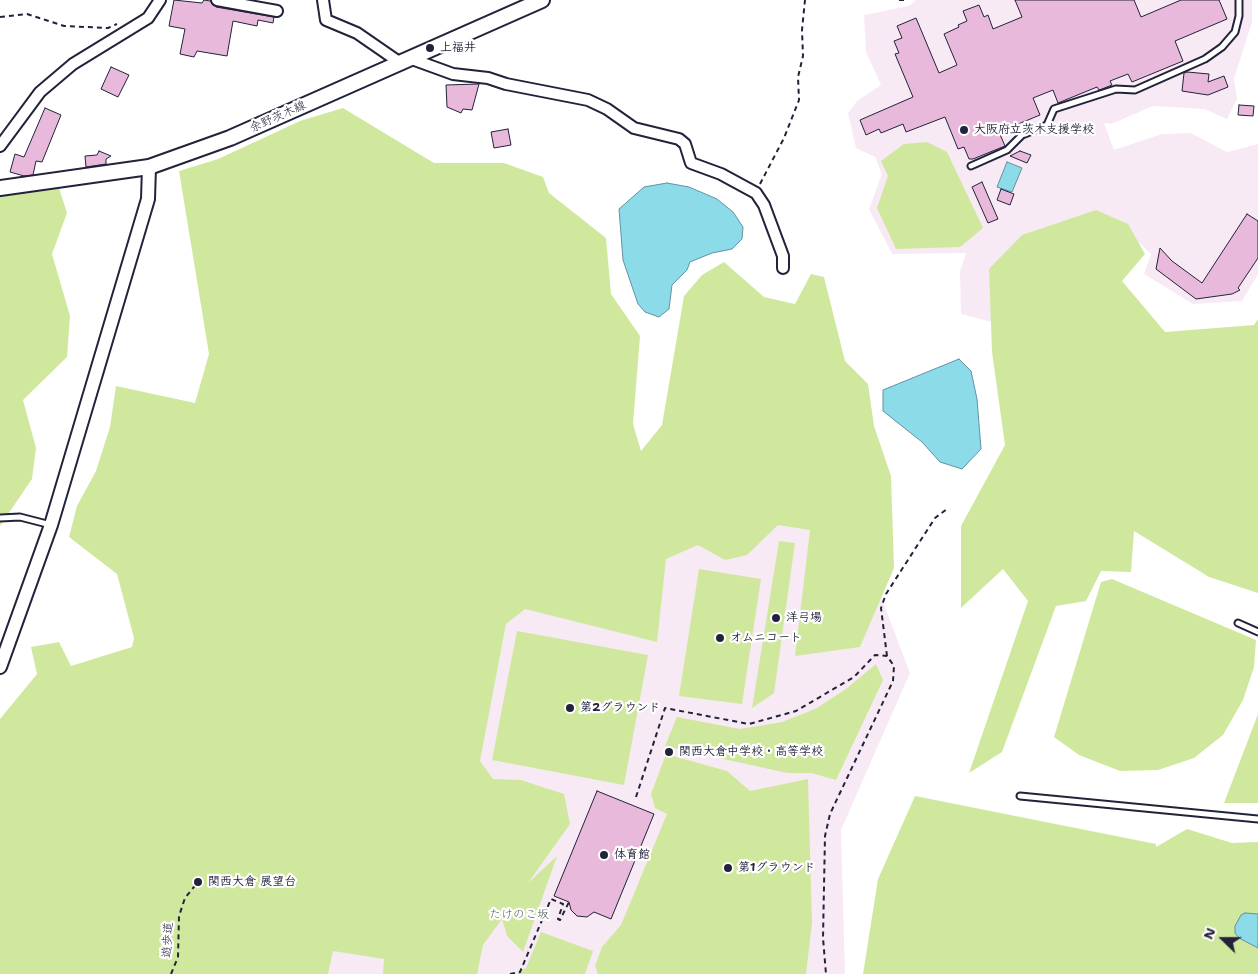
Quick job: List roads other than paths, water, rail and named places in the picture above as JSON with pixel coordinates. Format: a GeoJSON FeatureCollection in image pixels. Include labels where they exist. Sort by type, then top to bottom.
{"type":"FeatureCollection","features":[{"type":"Feature","properties":{"kind":"main road","name":"余野茨木線"},"geometry":{"type":"LineString","coordinates":[[0,188],[149,167],[230,138],[542,0]]}},
{"type":"Feature","properties":{"kind":"street"},"geometry":{"type":"LineString","coordinates":[[0,146],[40,92],[73,64],[148,18],[160,0]]}},
{"type":"Feature","properties":{"kind":"street"},"geometry":{"type":"LineString","coordinates":[[220,0],[277,11]]}},
{"type":"Feature","properties":{"kind":"street"},"geometry":{"type":"LineString","coordinates":[[322,0],[326,20],[357,33],[404,60],[453,74],[488,78],[506,84],[598,104],[634,128],[679,139],[685,144],[691,163],[721,174],[756,193],[764,205],[783,256],[783,268]]}},
{"type":"Feature","properties":{"kind":"street"},"geometry":{"type":"LineString","coordinates":[[0,667],[51,525],[148,199],[149,167]]}},
{"type":"Feature","properties":{"kind":"lane"},"geometry":{"type":"LineString","coordinates":[[971,166],[1008,150],[1022,135],[1047,125],[1054,109],[1116,89],[1136,90],[1205,59],[1222,47],[1235,32],[1239,16],[1238,0]]}},
{"type":"Feature","properties":{"kind":"lane"},"geometry":{"type":"LineString","coordinates":[[0,518],[20,517],[51,525]]}},
{"type":"Feature","properties":{"kind":"lane"},"geometry":{"type":"LineString","coordinates":[[1238,623],[1258,632]]}},
{"type":"Feature","properties":{"kind":"lane"},"geometry":{"type":"LineString","coordinates":[[1020,796],[1258,819]]}},
{"type":"Feature","properties":{"kind":"water"},"geometry":{"type":"Polygon","coordinates":[[[1007,162],[1022,168],[1012,192],[997,187],[1007,162]]]}},
{"type":"Feature","properties":{"kind":"water"},"geometry":{"type":"Polygon","coordinates":[[[667,183],[689,187],[717,199],[733,212],[743,227],[742,239],[732,249],[712,253],[690,262],[687,270],[672,285],[669,309],[659,317],[645,312],[638,304],[623,260],[619,209],[644,187],[667,183]]]}},
{"type":"Feature","properties":{"kind":"water"},"geometry":{"type":"Polygon","coordinates":[[[959,359],[971,371],[977,399],[981,449],[962,469],[940,462],[922,442],[883,411],[883,390],[959,359]]]}},
{"type":"Feature","properties":{"kind":"water"},"geometry":{"type":"Polygon","coordinates":[[[1245,913],[1258,914],[1258,948],[1239,938],[1235,933],[1235,926],[1241,915],[1245,913]]]}},
{"type":"Feature","properties":{"kind":"place","name":"上福井"},"geometry":{"type":"Point","coordinates":[430,48]}},
{"type":"Feature","properties":{"kind":"place","name":"大阪府立茨木支援学校"},"geometry":{"type":"Point","coordinates":[964,130]}},
{"type":"Feature","properties":{"kind":"place","name":"洋弓場"},"geometry":{"type":"Point","coordinates":[776,618]}},
{"type":"Feature","properties":{"kind":"place","name":"オムニコート"},"geometry":{"type":"Point","coordinates":[720,638]}},
{"type":"Feature","properties":{"kind":"place","name":"第2グラウンド"},"geometry":{"type":"Point","coordinates":[570,708]}},
{"type":"Feature","properties":{"kind":"place","name":"関西大倉中学校・高等学校"},"geometry":{"type":"Point","coordinates":[669,752]}},
{"type":"Feature","properties":{"kind":"place","name":"体育館"},"geometry":{"type":"Point","coordinates":[604,855]}},
{"type":"Feature","properties":{"kind":"place","name":"第1グラウンド"},"geometry":{"type":"Point","coordinates":[728,868]}},
{"type":"Feature","properties":{"kind":"place","name":"関西大倉 展望台"},"geometry":{"type":"Point","coordinates":[198,882]}},
{"type":"Feature","properties":{"kind":"park label","name":"たけのこ坂"},"geometry":{"type":"Point","coordinates":[519,915]}}]}
